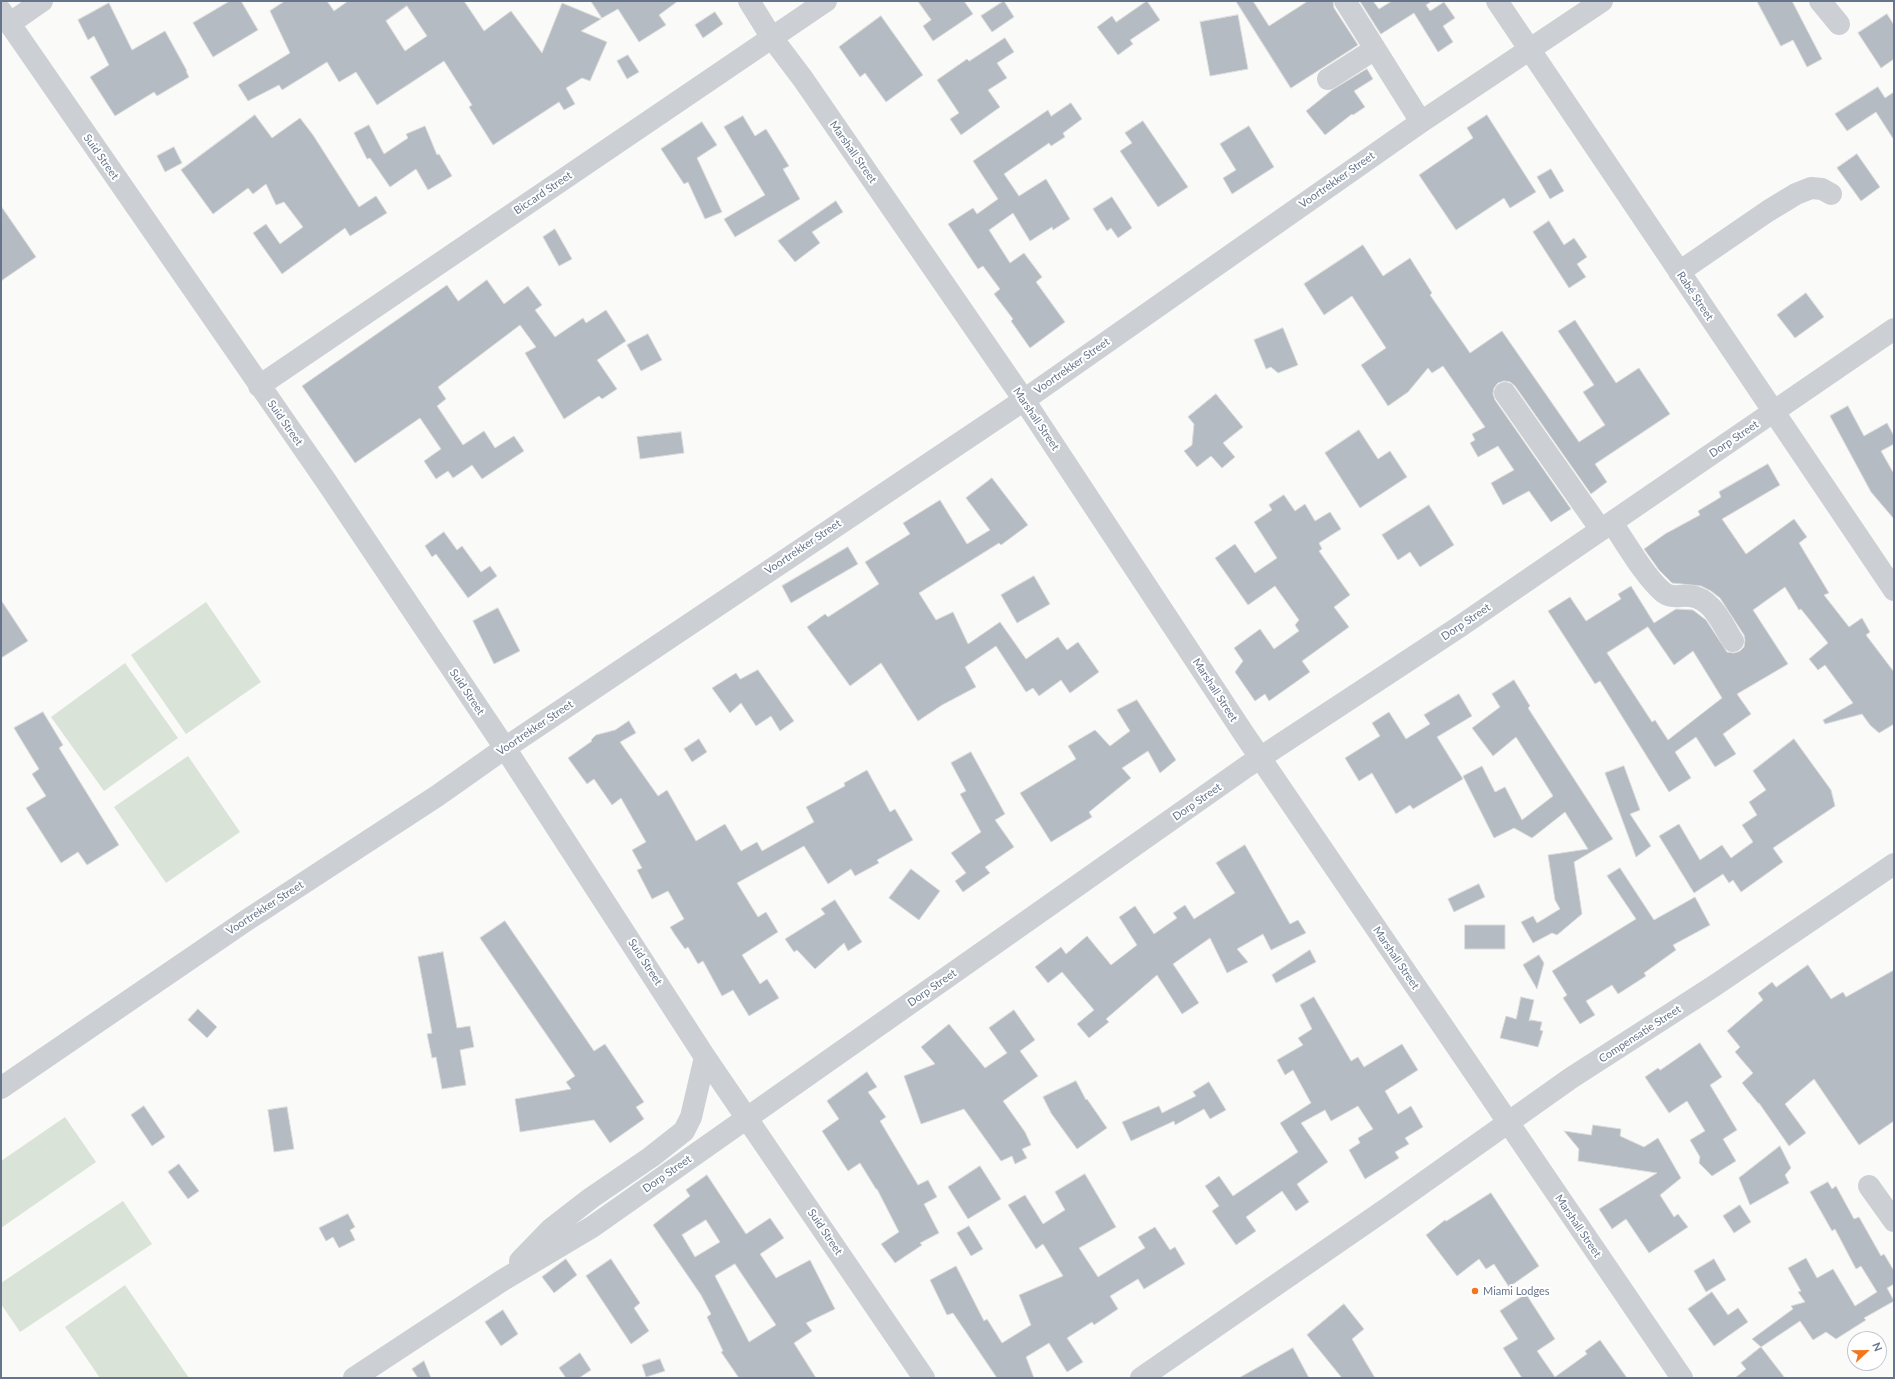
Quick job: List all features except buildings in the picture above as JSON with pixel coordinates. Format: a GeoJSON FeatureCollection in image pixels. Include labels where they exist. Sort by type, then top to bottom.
{"type":"FeatureCollection","features":[{"type":"Feature","properties":{"kind":"street"},"geometry":{"type":"LineString","coordinates":[[5,17],[42,1]]}},
{"type":"Feature","properties":{"kind":"street","name":"Marshall Street"},"geometry":{"type":"LineString","coordinates":[[749,1],[772,38],[803,79],[1024,400],[1260,757],[1682,1378]]}},
{"type":"Feature","properties":{"kind":"street","name":"Biccard Street"},"geometry":{"type":"LineString","coordinates":[[259,386],[826,1]]}},
{"type":"Feature","properties":{"kind":"street"},"geometry":{"type":"LineString","coordinates":[[1345,1],[1421,122]]}},
{"type":"Feature","properties":{"kind":"street","name":"Rabé Street"},"geometry":{"type":"LineString","coordinates":[[1497,1],[1894,590]]}},
{"type":"Feature","properties":{"kind":"street","name":"Voortrekker Street"},"geometry":{"type":"LineString","coordinates":[[1,1088],[244,922],[437,796],[505,748],[1024,400],[1421,122],[1602,1]]}},
{"type":"Feature","properties":{"kind":"street"},"geometry":{"type":"LineString","coordinates":[[1820,1],[1839,24]]}},
{"type":"Feature","properties":{"kind":"street","name":"Suid Street"},"geometry":{"type":"LineString","coordinates":[[5,17],[326,481],[505,748],[705,1057],[924,1378]]}},
{"type":"Feature","properties":{"kind":"street"},"geometry":{"type":"LineString","coordinates":[[1328,79],[1375,49]]}},
{"type":"Feature","properties":{"kind":"street"},"geometry":{"type":"LineString","coordinates":[[1679,272],[1768,211],[1796,194],[1811,188],[1822,188],[1831,194]]}},
{"type":"Feature","properties":{"kind":"street","name":"Dorp Street"},"geometry":{"type":"LineString","coordinates":[[354,1378],[503,1280],[592,1227],[1260,757],[1459,627],[1894,329]]}},
{"type":"Feature","properties":{"kind":"street"},"geometry":{"type":"LineString","coordinates":[[1505,393],[1606,527],[1654,582],[1671,597],[1689,596],[1706,602],[1714,611],[1733,641]]}},
{"type":"Feature","properties":{"kind":"street","name":"Compensatie Street"},"geometry":{"type":"LineString","coordinates":[[1141,1378],[1389,1207],[1571,1078],[1714,986],[1894,864]]}},
{"type":"Feature","properties":{"kind":"street","name":"Dorp Street"},"geometry":{"type":"LineString","coordinates":[[503,1280],[551,1229],[591,1198],[651,1158],[684,1131],[691,1117],[705,1057]]}},
{"type":"Feature","properties":{"kind":"street"},"geometry":{"type":"LineString","coordinates":[[1869,1186],[1894,1220]]}},
{"type":"Feature","properties":{"kind":"shaded area"},"geometry":{"type":"Polygon","coordinates":[[[206,602],[261,682],[186,734],[131,655],[206,602]]]}},
{"type":"Feature","properties":{"kind":"shaded area"},"geometry":{"type":"Polygon","coordinates":[[[125,663],[178,738],[104,791],[51,717],[125,663]]]}},
{"type":"Feature","properties":{"kind":"shaded area"},"geometry":{"type":"Polygon","coordinates":[[[188,756],[240,832],[166,883],[114,807],[188,756]]]}},
{"type":"Feature","properties":{"kind":"shaded area"},"geometry":{"type":"Polygon","coordinates":[[[65,1117],[96,1162],[1,1228],[1,1161],[65,1117]]]}},
{"type":"Feature","properties":{"kind":"shaded area"},"geometry":{"type":"Polygon","coordinates":[[[123,1201],[152,1244],[20,1332],[1,1304],[1,1283],[123,1201]]]}},
{"type":"Feature","properties":{"kind":"shaded area"},"geometry":{"type":"Polygon","coordinates":[[[125,1285],[189,1378],[100,1378],[65,1327],[125,1285]]]}},
{"type":"Feature","properties":{"kind":"place","name":"Miami Lodges"},"geometry":{"type":"Point","coordinates":[1475,1291]}}]}
